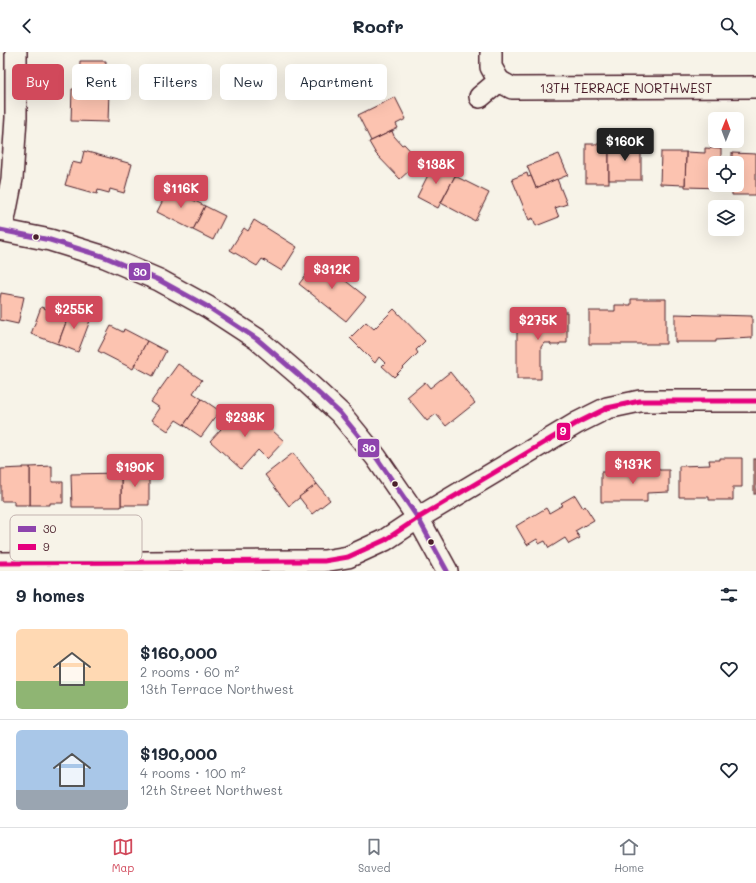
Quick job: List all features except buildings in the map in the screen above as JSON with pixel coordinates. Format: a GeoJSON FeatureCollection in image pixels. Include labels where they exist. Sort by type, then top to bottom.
{"type":"FeatureCollection","features":[{"type":"Feature","properties":{"kind":"street"},"geometry":{"type":"LineString","coordinates":[[16,52],[16,118],[12,171],[1,230],[50,240],[112,260],[159,280],[201,303],[256,339],[299,375],[340,413],[376,457],[418,518],[447,571]]}},
{"type":"Feature","properties":{"kind":"street"},"geometry":{"type":"LineString","coordinates":[[480,97],[499,81],[491,67],[491,52]]}},
{"type":"Feature","properties":{"kind":"street","name":"13TH TERRACE NORTHWEST"},"geometry":{"type":"LineString","coordinates":[[499,81],[512,88],[756,87]]}},
{"type":"Feature","properties":{"kind":"street"},"geometry":{"type":"LineString","coordinates":[[0,563],[324,561],[348,557],[385,540],[418,518],[577,422],[607,408],[640,402],[756,401]]}},
{"type":"Feature","properties":{"kind":"transit line","name":"30"},"geometry":{"type":"LineString","coordinates":[[0,230],[50,240],[105,257],[159,280],[208,307],[257,339],[340,413],[376,457],[418,518],[447,571]]}},
{"type":"Feature","properties":{"kind":"transit line","name":"9"},"geometry":{"type":"LineString","coordinates":[[0,563],[324,561],[348,557],[385,540],[418,518],[577,423],[607,408],[640,401],[756,401]]}}]}
